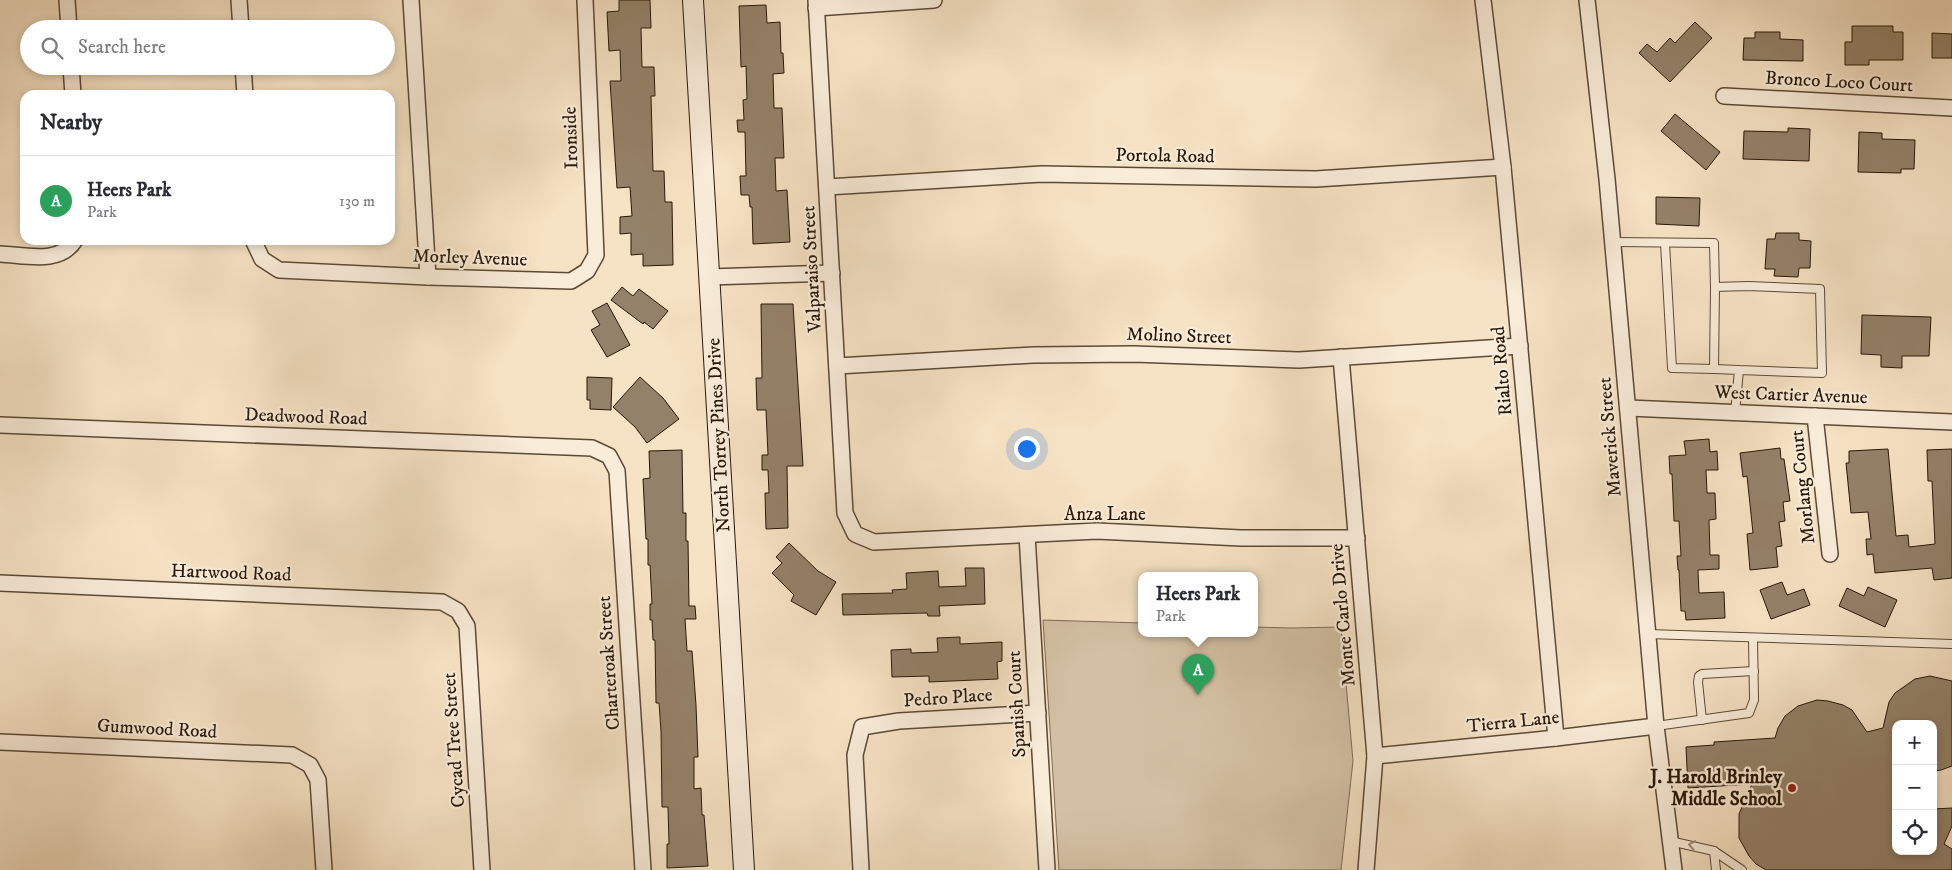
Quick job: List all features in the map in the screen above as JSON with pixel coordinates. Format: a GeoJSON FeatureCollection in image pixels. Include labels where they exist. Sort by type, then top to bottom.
{"type":"FeatureCollection","features":[{"type":"Feature","properties":{"kind":"main road","name":"North Torrey Pines Drive"},"geometry":{"type":"LineString","coordinates":[[693,0],[744,870]]}},
{"type":"Feature","properties":{"kind":"street"},"geometry":{"type":"LineString","coordinates":[[67,0],[68,20]]}},
{"type":"Feature","properties":{"kind":"street"},"geometry":{"type":"LineString","coordinates":[[239,0],[240,20]]}},
{"type":"Feature","properties":{"kind":"street"},"geometry":{"type":"LineString","coordinates":[[411,0],[428,277]]}},
{"type":"Feature","properties":{"kind":"street","name":"Ironside"},"geometry":{"type":"LineString","coordinates":[[585,0],[596,255],[587,271]]}},
{"type":"Feature","properties":{"kind":"street"},"geometry":{"type":"LineString","coordinates":[[816,4],[934,0]]}},
{"type":"Feature","properties":{"kind":"street","name":"Rialto Road"},"geometry":{"type":"LineString","coordinates":[[1483,0],[1503,167],[1556,738]]}},
{"type":"Feature","properties":{"kind":"street","name":"Maverick Street"},"geometry":{"type":"LineString","coordinates":[[1587,0],[1628,408],[1656,726],[1674,870]]}},
{"type":"Feature","properties":{"kind":"street","name":"Valparaiso Street"},"geometry":{"type":"LineString","coordinates":[[816,4],[845,513],[855,534]]}},
{"type":"Feature","properties":{"kind":"street"},"geometry":{"type":"LineString","coordinates":[[72,75],[73,90]]}},
{"type":"Feature","properties":{"kind":"street"},"geometry":{"type":"LineString","coordinates":[[244,75],[245,90]]}},
{"type":"Feature","properties":{"kind":"street","name":"Bronco Loco Court"},"geometry":{"type":"LineString","coordinates":[[1724,96],[1952,108]]}},
{"type":"Feature","properties":{"kind":"street","name":"Portola Road"},"geometry":{"type":"LineString","coordinates":[[827,187],[1042,174],[1316,179],[1503,167]]}},
{"type":"Feature","properties":{"kind":"street"},"geometry":{"type":"LineString","coordinates":[[0,254],[56,256],[72,245]]}},
{"type":"Feature","properties":{"kind":"street","name":"Morley Avenue"},"geometry":{"type":"LineString","coordinates":[[255,245],[262,259],[279,270],[571,281],[587,271]]}},
{"type":"Feature","properties":{"kind":"street"},"geometry":{"type":"LineString","coordinates":[[709,277],[832,273]]}},
{"type":"Feature","properties":{"kind":"street","name":"Molino Street"},"geometry":{"type":"LineString","coordinates":[[837,366],[1033,355],[1134,354],[1299,360],[1520,346]]}},
{"type":"Feature","properties":{"kind":"street","name":"Monte Carlo Drive"},"geometry":{"type":"LineString","coordinates":[[1341,357],[1375,756],[1366,870]]}},
{"type":"Feature","properties":{"kind":"street","name":"West Cartier Avenue"},"geometry":{"type":"LineString","coordinates":[[1628,408],[1952,422]]}},
{"type":"Feature","properties":{"kind":"street","name":"Morlang Court"},"geometry":{"type":"LineString","coordinates":[[1815,416],[1830,554]]}},
{"type":"Feature","properties":{"kind":"street","name":"Deadwood Road"},"geometry":{"type":"LineString","coordinates":[[0,425],[592,448],[609,456]]}},
{"type":"Feature","properties":{"kind":"street","name":"Charteroak Street"},"geometry":{"type":"LineString","coordinates":[[609,456],[617,471],[643,870]]}},
{"type":"Feature","properties":{"kind":"street","name":"Anza Lane"},"geometry":{"type":"LineString","coordinates":[[855,534],[874,542],[1097,531],[1241,538],[1357,538]]}},
{"type":"Feature","properties":{"kind":"street","name":"Spanish Court"},"geometry":{"type":"LineString","coordinates":[[1027,535],[1047,870]]}},
{"type":"Feature","properties":{"kind":"street","name":"Hartwood Road"},"geometry":{"type":"LineString","coordinates":[[0,583],[442,602],[458,611]]}},
{"type":"Feature","properties":{"kind":"street","name":"Cycad Tree Street"},"geometry":{"type":"LineString","coordinates":[[458,611],[467,626],[482,870]]}},
{"type":"Feature","properties":{"kind":"street","name":"Pedro Place"},"geometry":{"type":"LineString","coordinates":[[861,870],[855,755],[862,727],[899,721],[1038,713]]}},
{"type":"Feature","properties":{"kind":"street","name":"Tierra Lane"},"geometry":{"type":"LineString","coordinates":[[1375,756],[1656,726]]}},
{"type":"Feature","properties":{"kind":"street","name":"Gumwood Road"},"geometry":{"type":"LineString","coordinates":[[0,742],[292,755],[310,765],[318,780],[324,870]]}},
{"type":"Feature","properties":{"kind":"lane"},"geometry":{"type":"LineString","coordinates":[[1612,242],[1714,243],[1716,287],[1714,369]]}},
{"type":"Feature","properties":{"kind":"lane"},"geometry":{"type":"LineString","coordinates":[[1665,243],[1672,368],[1822,373],[1820,289],[1748,286],[1716,287]]}},
{"type":"Feature","properties":{"kind":"lane"},"geometry":{"type":"LineString","coordinates":[[1734,413],[1739,370]]}},
{"type":"Feature","properties":{"kind":"lane"},"geometry":{"type":"LineString","coordinates":[[1648,634],[1952,644]]}},
{"type":"Feature","properties":{"kind":"lane"},"geometry":{"type":"LineString","coordinates":[[1656,726],[1749,713],[1754,700],[1753,638]]}},
{"type":"Feature","properties":{"kind":"lane"},"geometry":{"type":"LineString","coordinates":[[1702,720],[1699,676],[1702,674],[1754,671]]}},
{"type":"Feature","properties":{"kind":"lane"},"geometry":{"type":"LineString","coordinates":[[1670,842],[1714,851],[1742,870]]}},
{"type":"Feature","properties":{"kind":"lane"},"geometry":{"type":"LineString","coordinates":[[1714,851],[1716,870]]}},
{"type":"Feature","properties":{"kind":"shaded area"},"geometry":{"type":"Polygon","coordinates":[[[1043,620],[1138,623],[1138,637],[1258,637],[1258,627],[1341,627],[1353,761],[1341,870],[1059,870],[1043,620]]]}},
{"type":"Feature","properties":{"kind":"building"},"geometry":{"type":"Polygon","coordinates":[[[619,0],[650,0],[651,28],[641,28],[642,67],[654,67],[655,96],[651,96],[653,171],[664,171],[665,202],[672,202],[673,265],[643,266],[643,254],[631,255],[631,233],[620,234],[620,217],[632,216],[630,187],[617,188],[610,81],[621,81],[620,50],[609,51],[607,12],[619,11],[619,0]]]}},
{"type":"Feature","properties":{"kind":"building"},"geometry":{"type":"Polygon","coordinates":[[[766,5],[767,23],[780,22],[784,73],[773,74],[774,108],[782,108],[784,158],[775,158],[776,191],[787,190],[790,242],[753,244],[752,207],[750,207],[749,195],[741,195],[740,176],[746,176],[745,132],[738,132],[737,120],[744,120],[743,100],[747,99],[746,66],[741,67],[739,6],[766,5]]]}},
{"type":"Feature","properties":{"kind":"building"},"geometry":{"type":"Polygon","coordinates":[[[1695,22],[1712,38],[1670,82],[1639,53],[1647,44],[1657,52],[1670,38],[1675,43],[1695,22]]]}},
{"type":"Feature","properties":{"kind":"building"},"geometry":{"type":"Polygon","coordinates":[[[1852,26],[1893,26],[1893,32],[1903,32],[1903,60],[1869,60],[1869,65],[1845,65],[1845,42],[1852,42],[1852,26]]]}},
{"type":"Feature","properties":{"kind":"building"},"geometry":{"type":"Polygon","coordinates":[[[1755,32],[1780,32],[1780,39],[1803,40],[1803,61],[1743,60],[1744,38],[1755,38],[1755,32]]]}},
{"type":"Feature","properties":{"kind":"building"},"geometry":{"type":"Polygon","coordinates":[[[1932,33],[1952,34],[1952,58],[1932,58],[1932,33]]]}},
{"type":"Feature","properties":{"kind":"building"},"geometry":{"type":"Polygon","coordinates":[[[1675,114],[1720,152],[1706,170],[1661,131],[1675,114]]]}},
{"type":"Feature","properties":{"kind":"building"},"geometry":{"type":"Polygon","coordinates":[[[1788,128],[1810,129],[1809,161],[1743,159],[1744,131],[1788,132],[1788,128]]]}},
{"type":"Feature","properties":{"kind":"building"},"geometry":{"type":"Polygon","coordinates":[[[1859,132],[1882,133],[1882,139],[1915,140],[1914,169],[1901,169],[1901,173],[1858,172],[1859,132]]]}},
{"type":"Feature","properties":{"kind":"building"},"geometry":{"type":"Polygon","coordinates":[[[1656,197],[1700,198],[1699,226],[1656,224],[1656,197]]]}},
{"type":"Feature","properties":{"kind":"building"},"geometry":{"type":"Polygon","coordinates":[[[1776,233],[1799,233],[1799,240],[1811,241],[1810,268],[1799,268],[1798,277],[1774,276],[1775,269],[1765,269],[1767,239],[1775,239],[1776,233]]]}},
{"type":"Feature","properties":{"kind":"building"},"geometry":{"type":"Polygon","coordinates":[[[622,287],[633,296],[639,289],[668,311],[653,329],[644,322],[643,324],[611,300],[622,287]]]}},
{"type":"Feature","properties":{"kind":"building"},"geometry":{"type":"Polygon","coordinates":[[[607,303],[630,345],[607,357],[591,330],[600,325],[592,311],[607,303]]]}},
{"type":"Feature","properties":{"kind":"building"},"geometry":{"type":"Polygon","coordinates":[[[761,304],[793,304],[803,466],[787,466],[788,528],[766,529],[765,493],[769,493],[768,470],[762,470],[762,455],[768,455],[766,410],[757,410],[756,378],[762,378],[761,304]]]}},
{"type":"Feature","properties":{"kind":"building"},"geometry":{"type":"Polygon","coordinates":[[[1862,315],[1931,317],[1929,356],[1902,356],[1902,368],[1881,367],[1881,355],[1861,354],[1862,315]]]}},
{"type":"Feature","properties":{"kind":"building"},"geometry":{"type":"Polygon","coordinates":[[[587,377],[612,378],[611,410],[590,409],[590,400],[587,400],[587,377]]]}},
{"type":"Feature","properties":{"kind":"building"},"geometry":{"type":"Polygon","coordinates":[[[640,377],[663,398],[679,419],[647,443],[635,427],[613,407],[640,377]]]}},
{"type":"Feature","properties":{"kind":"building"},"geometry":{"type":"Polygon","coordinates":[[[1709,439],[1710,452],[1717,451],[1718,470],[1706,470],[1707,493],[1715,493],[1716,519],[1709,520],[1710,555],[1719,555],[1719,569],[1698,570],[1699,593],[1724,592],[1725,618],[1686,620],[1685,611],[1681,611],[1677,556],[1681,556],[1679,521],[1674,521],[1672,474],[1670,474],[1669,456],[1686,455],[1684,441],[1709,439]]]}},
{"type":"Feature","properties":{"kind":"building"},"geometry":{"type":"Polygon","coordinates":[[[1780,448],[1781,459],[1784,459],[1790,501],[1783,502],[1785,521],[1779,522],[1782,546],[1776,547],[1778,567],[1750,570],[1747,534],[1753,533],[1747,476],[1743,477],[1740,453],[1780,448]]]}},
{"type":"Feature","properties":{"kind":"building"},"geometry":{"type":"Polygon","coordinates":[[[1888,449],[1896,536],[1908,535],[1909,547],[1935,544],[1932,481],[1928,481],[1927,450],[1952,449],[1952,578],[1934,580],[1932,568],[1875,573],[1873,554],[1867,555],[1866,539],[1871,539],[1868,512],[1851,513],[1846,463],[1849,463],[1849,451],[1888,449]]]}},
{"type":"Feature","properties":{"kind":"building"},"geometry":{"type":"Polygon","coordinates":[[[682,450],[683,513],[686,513],[686,541],[688,541],[689,606],[695,606],[696,619],[685,619],[687,651],[692,651],[696,705],[698,757],[694,757],[694,789],[701,788],[708,866],[667,868],[667,844],[669,844],[668,807],[662,807],[661,731],[659,703],[656,703],[655,640],[653,640],[652,620],[650,620],[650,604],[652,604],[643,479],[650,478],[649,451],[682,450]]]}},
{"type":"Feature","properties":{"kind":"building"},"geometry":{"type":"Polygon","coordinates":[[[789,543],[818,571],[836,582],[816,615],[791,601],[794,595],[772,573],[782,563],[776,557],[789,543]]]}},
{"type":"Feature","properties":{"kind":"building"},"geometry":{"type":"Polygon","coordinates":[[[965,568],[984,568],[985,604],[939,606],[940,616],[928,616],[927,613],[843,615],[842,594],[893,593],[892,590],[907,589],[906,573],[938,571],[939,587],[966,586],[965,568]]]}},
{"type":"Feature","properties":{"kind":"building"},"geometry":{"type":"Polygon","coordinates":[[[1782,582],[1787,595],[1804,589],[1810,605],[1771,619],[1760,590],[1782,582]]]}},
{"type":"Feature","properties":{"kind":"building"},"geometry":{"type":"Polygon","coordinates":[[[1868,587],[1897,600],[1885,627],[1839,606],[1847,588],[1864,596],[1868,587]]]}},
{"type":"Feature","properties":{"kind":"building"},"geometry":{"type":"Polygon","coordinates":[[[960,637],[960,644],[1002,642],[1002,661],[997,662],[998,679],[929,682],[929,676],[892,677],[891,650],[911,649],[911,653],[938,652],[937,638],[960,637]]]}},
{"type":"Feature","properties":{"kind":"building"},"geometry":{"type":"Polygon","coordinates":[[[1930,676],[1952,681],[1952,766],[1937,770],[1937,720],[1892,720],[1892,855],[1937,855],[1937,809],[1952,808],[1952,826],[1944,844],[1952,849],[1952,870],[1766,870],[1756,864],[1749,856],[1739,838],[1739,814],[1752,784],[1688,788],[1686,747],[1714,745],[1714,742],[1775,738],[1785,716],[1798,706],[1817,700],[1843,705],[1852,710],[1867,732],[1883,728],[1889,702],[1895,693],[1915,679],[1930,676]]]}},
{"type":"Feature","properties":{"kind":"place","name":"Heers Park"},"geometry":{"type":"Point","coordinates":[1198,695]}},
{"type":"Feature","properties":{"kind":"place","name":"J. Harold Brinley Middle School"},"geometry":{"type":"Point","coordinates":[1792,788]}}]}
